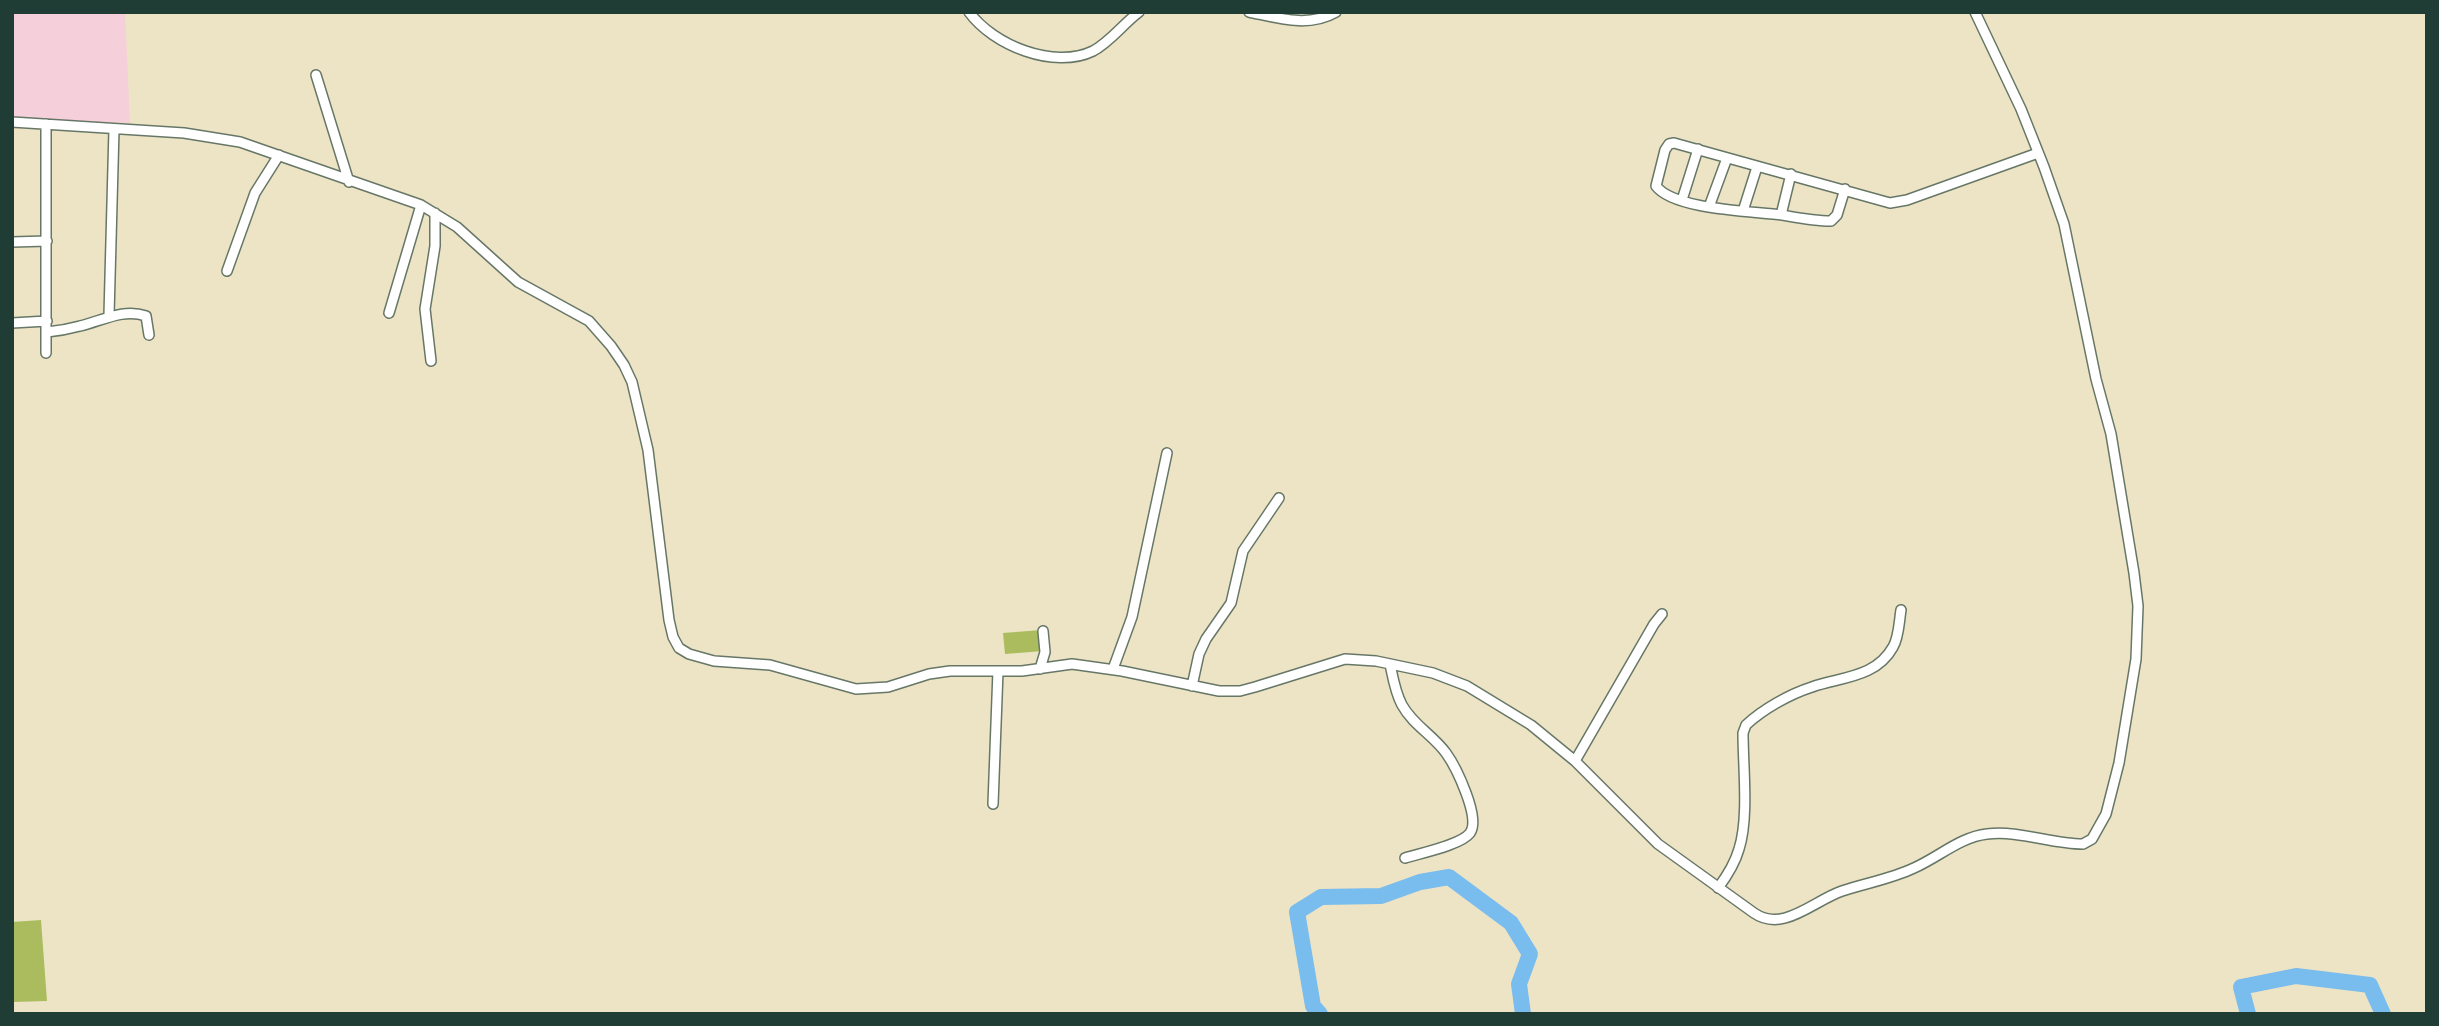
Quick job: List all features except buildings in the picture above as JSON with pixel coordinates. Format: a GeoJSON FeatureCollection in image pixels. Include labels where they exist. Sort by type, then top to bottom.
{"type":"FeatureCollection","features":[{"type":"Feature","properties":{"kind":"street"},"geometry":{"type":"LineString","coordinates":[[970,12],[978,24],[997,39],[1017,48],[1050,56],[1070,57],[1094,50],[1139,12]]}},
{"type":"Feature","properties":{"kind":"street"},"geometry":{"type":"LineString","coordinates":[[1248,12],[1300,22],[1317,20],[1336,12]]}},
{"type":"Feature","properties":{"kind":"street"},"geometry":{"type":"LineString","coordinates":[[12,122],[210,136],[240,142],[279,155],[349,182],[421,205],[457,227],[518,282],[589,321],[611,346],[632,382],[648,450],[669,620],[673,637],[680,648],[689,654],[702,658],[770,665],[856,689],[888,687],[929,674],[950,671],[1040,669],[1072,664],[1113,669],[1219,691],[1240,691],[1334,661],[1360,659],[1433,673],[1467,687],[1531,726],[1575,761],[1658,844],[1763,920],[1779,921],[1840,892],[1913,869],[1961,841],[1980,835],[2001,833],[2083,844],[2092,839],[2106,814],[2119,762],[2134,672],[2138,606],[2111,435],[2096,379],[2064,224],[2021,109],[1975,12]]}},
{"type":"Feature","properties":{"kind":"street"},"geometry":{"type":"LineString","coordinates":[[316,75],[349,182]]}},
{"type":"Feature","properties":{"kind":"street"},"geometry":{"type":"LineString","coordinates":[[46,124],[46,353]]}},
{"type":"Feature","properties":{"kind":"street"},"geometry":{"type":"LineString","coordinates":[[109,315],[114,129]]}},
{"type":"Feature","properties":{"kind":"street"},"geometry":{"type":"LineString","coordinates":[[1845,188],[1837,215],[1831,221],[1709,207],[1682,200],[1656,186],[1665,150],[1669,144],[1674,143],[1845,188],[1873,198],[1899,203],[2038,153]]}},
{"type":"Feature","properties":{"kind":"street"},"geometry":{"type":"LineString","coordinates":[[1682,200],[1698,149]]}},
{"type":"Feature","properties":{"kind":"street"},"geometry":{"type":"LineString","coordinates":[[227,271],[263,177],[279,155]]}},
{"type":"Feature","properties":{"kind":"street"},"geometry":{"type":"LineString","coordinates":[[1709,207],[1727,158]]}},
{"type":"Feature","properties":{"kind":"street"},"geometry":{"type":"LineString","coordinates":[[1743,211],[1757,167]]}},
{"type":"Feature","properties":{"kind":"street"},"geometry":{"type":"LineString","coordinates":[[1782,215],[1791,174]]}},
{"type":"Feature","properties":{"kind":"street"},"geometry":{"type":"LineString","coordinates":[[389,313],[421,205]]}},
{"type":"Feature","properties":{"kind":"street"},"geometry":{"type":"LineString","coordinates":[[431,360],[425,309],[435,246],[435,213]]}},
{"type":"Feature","properties":{"kind":"street"},"geometry":{"type":"LineString","coordinates":[[12,242],[47,241]]}},
{"type":"Feature","properties":{"kind":"street"},"geometry":{"type":"LineString","coordinates":[[47,332],[83,326],[109,315],[143,314],[147,319],[149,335]]}},
{"type":"Feature","properties":{"kind":"street"},"geometry":{"type":"LineString","coordinates":[[12,323],[47,321]]}},
{"type":"Feature","properties":{"kind":"street"},"geometry":{"type":"LineString","coordinates":[[1113,669],[1132,617],[1167,453]]}},
{"type":"Feature","properties":{"kind":"street"},"geometry":{"type":"LineString","coordinates":[[1192,686],[1199,654],[1206,639],[1231,603],[1242,551],[1279,498]]}},
{"type":"Feature","properties":{"kind":"street"},"geometry":{"type":"LineString","coordinates":[[1718,888],[1734,863],[1740,847],[1743,826],[1745,727],[1767,710],[1800,691],[1867,671],[1893,647],[1901,610]]}},
{"type":"Feature","properties":{"kind":"street"},"geometry":{"type":"LineString","coordinates":[[1575,761],[1662,614]]}},
{"type":"Feature","properties":{"kind":"street"},"geometry":{"type":"LineString","coordinates":[[1040,669],[1045,652],[1043,631]]}},
{"type":"Feature","properties":{"kind":"street"},"geometry":{"type":"LineString","coordinates":[[1390,663],[1395,689],[1402,705],[1446,753],[1462,784],[1473,813],[1474,824],[1469,834],[1456,842],[1405,858]]}},
{"type":"Feature","properties":{"kind":"street"},"geometry":{"type":"LineString","coordinates":[[993,804],[998,671]]}},
{"type":"Feature","properties":{"kind":"shaded area"},"geometry":{"type":"Polygon","coordinates":[[[12,12],[125,12],[130,123],[12,119],[12,12]]]}},
{"type":"Feature","properties":{"kind":"green space"},"geometry":{"type":"Polygon","coordinates":[[[1041,630],[1043,651],[1005,654],[1003,633],[1041,630]]]}},
{"type":"Feature","properties":{"kind":"green space"},"geometry":{"type":"Polygon","coordinates":[[[41,920],[47,1001],[12,1002],[12,922],[41,920]]]}},
{"type":"Feature","properties":{"kind":"waterway"},"geometry":{"type":"LineString","coordinates":[[1320,1014],[1313,1006],[1297,912],[1321,897],[1381,896],[1420,882],[1449,877],[1511,923],[1530,954],[1519,984],[1523,1014]]}},
{"type":"Feature","properties":{"kind":"waterway"},"geometry":{"type":"LineString","coordinates":[[2248,1014],[2241,987],[2296,976],[2370,985],[2383,1014]]}}]}
